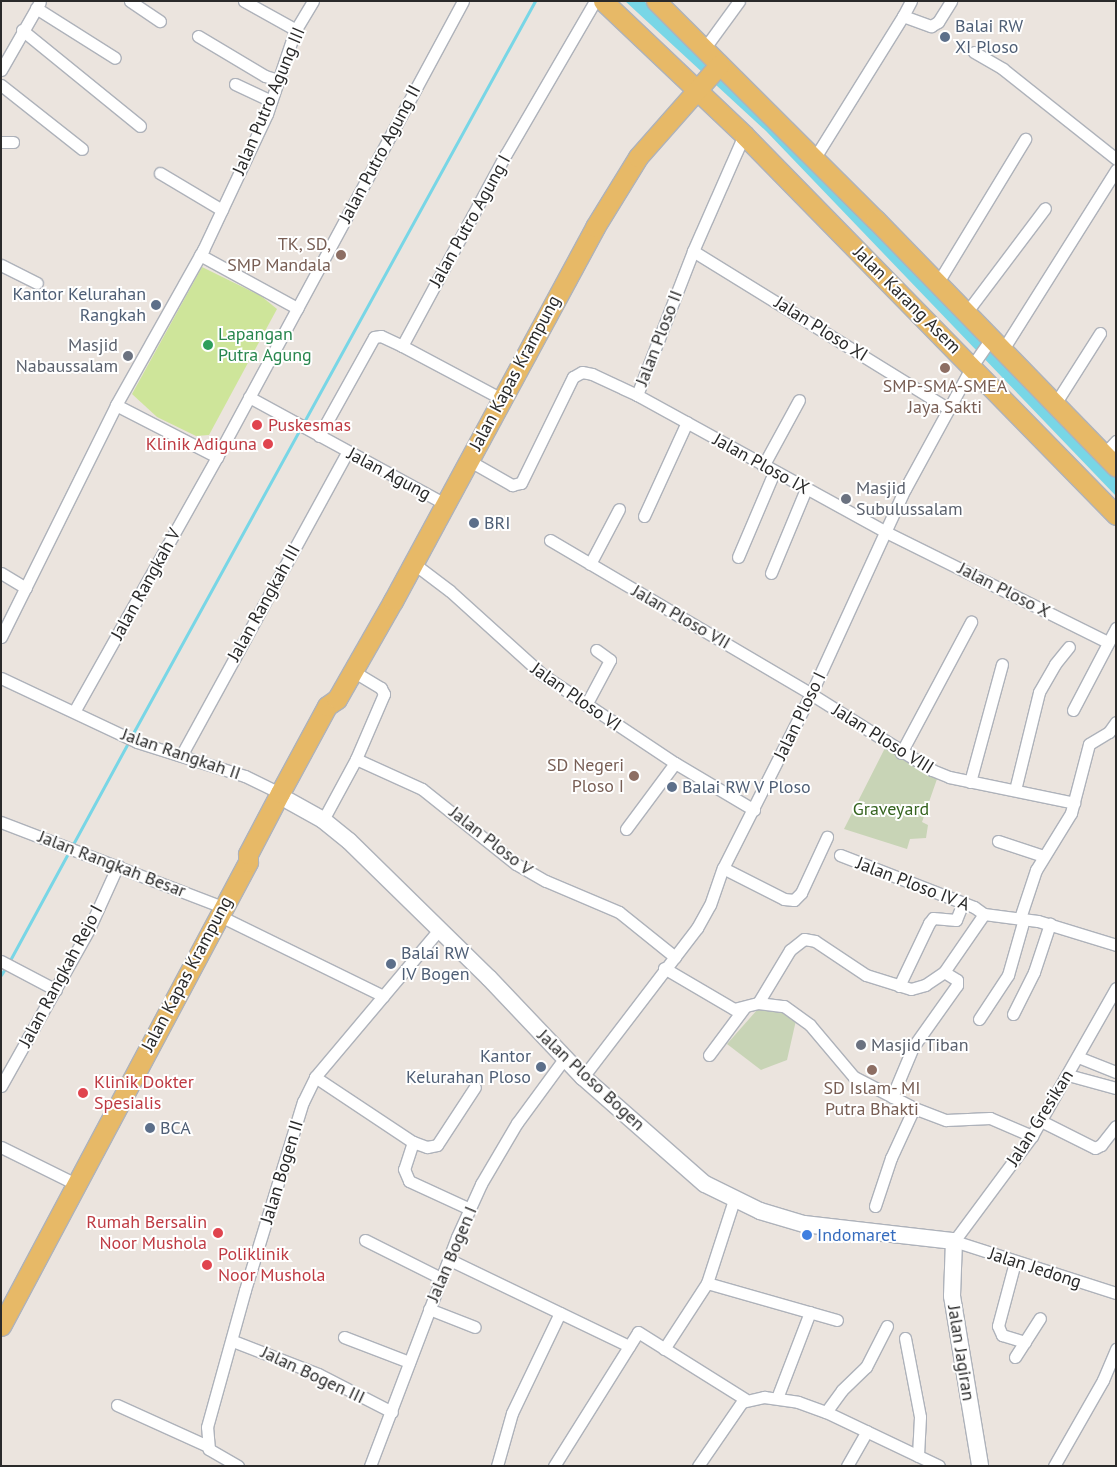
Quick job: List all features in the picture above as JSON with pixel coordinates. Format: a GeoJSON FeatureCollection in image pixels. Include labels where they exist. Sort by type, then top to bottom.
{"type":"FeatureCollection","features":[{"type":"Feature","properties":{"kind":"main road","name":"Jalan Karang Asem"},"geometry":{"type":"LineString","coordinates":[[603,1],[744,135],[973,364],[1116,514]]}},
{"type":"Feature","properties":{"kind":"main road","name":"Jalan Karang Asem"},"geometry":{"type":"LineString","coordinates":[[656,1],[704,49],[718,66],[814,159],[966,313],[994,344],[1055,404],[1112,454]]}},
{"type":"Feature","properties":{"kind":"main road","name":"Jalan Kapas Krampung"},"geometry":{"type":"LineString","coordinates":[[4,1316],[220,911],[248,862],[256,859],[284,797],[337,711],[337,699],[445,504],[500,398],[619,185],[638,157],[696,88],[718,66]]}},
{"type":"Feature","properties":{"kind":"street"},"geometry":{"type":"LineString","coordinates":[[130,1],[160,22]]}},
{"type":"Feature","properties":{"kind":"street"},"geometry":{"type":"LineString","coordinates":[[244,1],[296,30]]}},
{"type":"Feature","properties":{"kind":"street","name":"Jalan Putro Agung III"},"geometry":{"type":"LineString","coordinates":[[116,405],[200,255],[222,210],[271,101],[296,30],[313,1]]}},
{"type":"Feature","properties":{"kind":"street","name":"Jalan Putro Agung II"},"geometry":{"type":"LineString","coordinates":[[249,397],[463,1]]}},
{"type":"Feature","properties":{"kind":"street","name":"Jalan Putro Agung I"},"geometry":{"type":"LineString","coordinates":[[402,346],[506,154],[595,1]]}},
{"type":"Feature","properties":{"kind":"street"},"geometry":{"type":"LineString","coordinates":[[704,49],[738,1]]}},
{"type":"Feature","properties":{"kind":"street"},"geometry":{"type":"LineString","coordinates":[[814,159],[912,1]]}},
{"type":"Feature","properties":{"kind":"street"},"geometry":{"type":"LineString","coordinates":[[903,16],[931,26],[938,22],[951,1]]}},
{"type":"Feature","properties":{"kind":"street"},"geometry":{"type":"LineString","coordinates":[[1,70],[22,30],[38,5],[114,58]]}},
{"type":"Feature","properties":{"kind":"street"},"geometry":{"type":"LineString","coordinates":[[22,30],[140,126]]}},
{"type":"Feature","properties":{"kind":"street"},"geometry":{"type":"LineString","coordinates":[[198,36],[265,76],[278,80]]}},
{"type":"Feature","properties":{"kind":"street"},"geometry":{"type":"LineString","coordinates":[[974,52],[1003,69],[1116,159]]}},
{"type":"Feature","properties":{"kind":"street"},"geometry":{"type":"LineString","coordinates":[[235,84],[271,101]]}},
{"type":"Feature","properties":{"kind":"street"},"geometry":{"type":"LineString","coordinates":[[1,85],[82,149]]}},
{"type":"Feature","properties":{"kind":"street","name":"Jalan Ploso II"},"geometry":{"type":"LineString","coordinates":[[468,460],[512,485],[521,483],[572,380],[578,373],[592,374],[637,395],[693,251],[744,135]]}},
{"type":"Feature","properties":{"kind":"street"},"geometry":{"type":"LineString","coordinates":[[937,284],[1025,139]]}},
{"type":"Feature","properties":{"kind":"street","name":"Jalan Ploso I"},"geometry":{"type":"LineString","coordinates":[[582,1077],[664,968],[675,957],[706,913],[723,868],[811,694],[905,488],[973,364],[994,344],[1116,170]]}},
{"type":"Feature","properties":{"kind":"street"},"geometry":{"type":"LineString","coordinates":[[160,172],[222,210]]}},
{"type":"Feature","properties":{"kind":"street"},"geometry":{"type":"LineString","coordinates":[[966,313],[1045,208]]}},
{"type":"Feature","properties":{"kind":"street","name":"Jalan Ploso XI"},"geometry":{"type":"LineString","coordinates":[[693,251],[948,409]]}},
{"type":"Feature","properties":{"kind":"street"},"geometry":{"type":"LineString","coordinates":[[200,255],[297,308]]}},
{"type":"Feature","properties":{"kind":"street"},"geometry":{"type":"LineString","coordinates":[[1,265],[37,283]]}},
{"type":"Feature","properties":{"kind":"street"},"geometry":{"type":"LineString","coordinates":[[1055,404],[1100,333]]}},
{"type":"Feature","properties":{"kind":"street"},"geometry":{"type":"LineString","coordinates":[[319,436],[374,337],[381,336],[402,346],[500,398]]}},
{"type":"Feature","properties":{"kind":"street","name":"Jalan Ploso IX"},"geometry":{"type":"LineString","coordinates":[[637,395],[886,532]]}},
{"type":"Feature","properties":{"kind":"street","name":"Jalan Agung"},"geometry":{"type":"LineString","coordinates":[[249,397],[445,504]]}},
{"type":"Feature","properties":{"kind":"street","name":"Jalan Rangkah V"},"geometry":{"type":"LineString","coordinates":[[74,710],[249,397]]}},
{"type":"Feature","properties":{"kind":"street"},"geometry":{"type":"LineString","coordinates":[[763,466],[799,400]]}},
{"type":"Feature","properties":{"kind":"street"},"geometry":{"type":"LineString","coordinates":[[1,637],[116,405],[217,457]]}},
{"type":"Feature","properties":{"kind":"street"},"geometry":{"type":"LineString","coordinates":[[644,516],[687,422]]}},
{"type":"Feature","properties":{"kind":"street","name":"Jalan Rangkah III"},"geometry":{"type":"LineString","coordinates":[[182,754],[347,452]]}},
{"type":"Feature","properties":{"kind":"street"},"geometry":{"type":"LineString","coordinates":[[738,557],[774,472]]}},
{"type":"Feature","properties":{"kind":"street"},"geometry":{"type":"LineString","coordinates":[[771,573],[806,489]]}},
{"type":"Feature","properties":{"kind":"street"},"geometry":{"type":"LineString","coordinates":[[590,564],[619,509]]}},
{"type":"Feature","properties":{"kind":"street","name":"Jalan Ploso X"},"geometry":{"type":"LineString","coordinates":[[886,532],[1108,642]]}},
{"type":"Feature","properties":{"kind":"street","name":"Jalan Ploso VII"},"geometry":{"type":"LineString","coordinates":[[550,540],[811,694]]}},
{"type":"Feature","properties":{"kind":"street","name":"Jalan Ploso VI"},"geometry":{"type":"LineString","coordinates":[[413,563],[450,591],[532,667],[675,763],[754,810]]}},
{"type":"Feature","properties":{"kind":"street"},"geometry":{"type":"LineString","coordinates":[[1,573],[26,588]]}},
{"type":"Feature","properties":{"kind":"street"},"geometry":{"type":"LineString","coordinates":[[901,753],[971,622]]}},
{"type":"Feature","properties":{"kind":"street"},"geometry":{"type":"LineString","coordinates":[[1073,710],[1116,628]]}},
{"type":"Feature","properties":{"kind":"street"},"geometry":{"type":"LineString","coordinates":[[1015,790],[1039,692],[1055,664],[1069,647]]}},
{"type":"Feature","properties":{"kind":"street"},"geometry":{"type":"LineString","coordinates":[[586,705],[610,660],[596,650]]}},
{"type":"Feature","properties":{"kind":"street"},"geometry":{"type":"LineString","coordinates":[[970,782],[1002,664]]}},
{"type":"Feature","properties":{"kind":"street"},"geometry":{"type":"LineString","coordinates":[[323,820],[356,758],[384,692],[353,670]]}},
{"type":"Feature","properties":{"kind":"street","name":"Jalan Rangkah II"},"geometry":{"type":"LineString","coordinates":[[1,678],[74,710],[131,740],[182,754],[245,776],[284,797]]}},
{"type":"Feature","properties":{"kind":"street","name":"Jalan Ploso VIII"},"geometry":{"type":"LineString","coordinates":[[811,694],[901,753],[941,774],[970,782],[1074,803]]}},
{"type":"Feature","properties":{"kind":"street"},"geometry":{"type":"LineString","coordinates":[[979,1019],[997,997],[1008,975],[1032,878],[1043,856],[1066,822],[1074,803],[1089,744],[1111,730],[1116,722]]}},
{"type":"Feature","properties":{"kind":"street","name":"Jalan Ploso V"},"geometry":{"type":"LineString","coordinates":[[356,758],[422,788],[516,864],[546,881],[619,912],[675,957]]}},
{"type":"Feature","properties":{"kind":"street"},"geometry":{"type":"LineString","coordinates":[[626,829],[675,763]]}},
{"type":"Feature","properties":{"kind":"street","name":"Jalan Ploso Bogen"},"geometry":{"type":"LineString","coordinates":[[284,797],[323,820],[360,851],[438,931],[490,978],[582,1077],[700,1180],[734,1200],[804,1224],[954,1241]]}},
{"type":"Feature","properties":{"kind":"street","name":"Jalan Rangkah Besar"},"geometry":{"type":"LineString","coordinates":[[1,822],[118,865],[220,911],[383,996]]}},
{"type":"Feature","properties":{"kind":"street"},"geometry":{"type":"LineString","coordinates":[[723,868],[784,899],[794,900],[801,893],[827,838]]}},
{"type":"Feature","properties":{"kind":"street"},"geometry":{"type":"LineString","coordinates":[[998,841],[1043,856]]}},
{"type":"Feature","properties":{"kind":"street","name":"Jalan Ploso IV A"},"geometry":{"type":"LineString","coordinates":[[840,855],[984,914],[1022,918],[1050,924],[1116,944]]}},
{"type":"Feature","properties":{"kind":"street","name":"Jalan Rangkah Rejo I"},"geometry":{"type":"LineString","coordinates":[[1,1086],[89,929],[118,865]]}},
{"type":"Feature","properties":{"kind":"street"},"geometry":{"type":"LineString","coordinates":[[899,986],[929,923],[933,918],[956,920],[963,904]]}},
{"type":"Feature","properties":{"kind":"street"},"geometry":{"type":"LineString","coordinates":[[758,1003],[790,950],[804,939],[820,944],[856,970],[899,986],[919,988],[944,972],[984,914]]}},
{"type":"Feature","properties":{"kind":"street"},"geometry":{"type":"LineString","coordinates":[[1013,1014],[1031,978],[1050,924]]}},
{"type":"Feature","properties":{"kind":"street","name":"Jalan Bogen II"},"geometry":{"type":"LineString","coordinates":[[208,1446],[207,1427],[233,1341],[245,1290],[303,1102],[315,1077],[438,931]]}},
{"type":"Feature","properties":{"kind":"street"},"geometry":{"type":"LineString","coordinates":[[4,962],[56,990]]}},
{"type":"Feature","properties":{"kind":"street"},"geometry":{"type":"LineString","coordinates":[[664,968],[717,1002],[734,1009],[758,1003],[778,1003],[794,1011],[810,1025],[854,1077],[914,1108],[946,1120],[990,1118],[1032,1136]]}},
{"type":"Feature","properties":{"kind":"street"},"geometry":{"type":"LineString","coordinates":[[892,1097],[913,1047],[957,985],[957,980],[944,972]]}},
{"type":"Feature","properties":{"kind":"street","name":"Jalan Gresikan"},"geometry":{"type":"LineString","coordinates":[[954,1241],[1032,1136],[1116,988]]}},
{"type":"Feature","properties":{"kind":"street"},"geometry":{"type":"LineString","coordinates":[[709,1055],[744,1008]]}},
{"type":"Feature","properties":{"kind":"street"},"geometry":{"type":"LineString","coordinates":[[1078,1057],[1116,1072]]}},
{"type":"Feature","properties":{"kind":"street","name":"Jalan Bogen I"},"geometry":{"type":"LineString","coordinates":[[370,1466],[392,1412],[448,1259],[470,1210],[501,1149],[564,1059]]}},
{"type":"Feature","properties":{"kind":"street"},"geometry":{"type":"LineString","coordinates":[[1068,1075],[1116,1088]]}},
{"type":"Feature","properties":{"kind":"street"},"geometry":{"type":"LineString","coordinates":[[315,1077],[413,1142],[427,1147],[437,1145],[475,1087]]}},
{"type":"Feature","properties":{"kind":"street"},"geometry":{"type":"LineString","coordinates":[[876,1206],[887,1167],[914,1108]]}},
{"type":"Feature","properties":{"kind":"street"},"geometry":{"type":"LineString","coordinates":[[1041,1121],[1095,1148],[1101,1145],[1116,1126]]}},
{"type":"Feature","properties":{"kind":"street"},"geometry":{"type":"LineString","coordinates":[[413,1142],[405,1162],[406,1178],[420,1188],[470,1210]]}},
{"type":"Feature","properties":{"kind":"street"},"geometry":{"type":"LineString","coordinates":[[1,1147],[76,1184]]}},
{"type":"Feature","properties":{"kind":"street"},"geometry":{"type":"LineString","coordinates":[[664,1349],[707,1283],[734,1200]]}},
{"type":"Feature","properties":{"kind":"street"},"geometry":{"type":"LineString","coordinates":[[365,1240],[441,1278]]}},
{"type":"Feature","properties":{"kind":"street","name":"Jalan Jedong"},"geometry":{"type":"LineString","coordinates":[[954,1241],[1116,1293]]}},
{"type":"Feature","properties":{"kind":"street","name":"Jalan Jagiran"},"geometry":{"type":"LineString","coordinates":[[954,1241],[952,1296],[980,1466]]}},
{"type":"Feature","properties":{"kind":"street"},"geometry":{"type":"LineString","coordinates":[[448,1259],[629,1346]]}},
{"type":"Feature","properties":{"kind":"street"},"geometry":{"type":"LineString","coordinates":[[1015,1262],[998,1326],[1002,1335],[1025,1342]]}},
{"type":"Feature","properties":{"kind":"street"},"geometry":{"type":"LineString","coordinates":[[707,1283],[837,1320]]}},
{"type":"Feature","properties":{"kind":"street"},"geometry":{"type":"LineString","coordinates":[[429,1308],[475,1327]]}},
{"type":"Feature","properties":{"kind":"street"},"geometry":{"type":"LineString","coordinates":[[777,1398],[810,1312]]}},
{"type":"Feature","properties":{"kind":"street"},"geometry":{"type":"LineString","coordinates":[[497,1466],[514,1407],[560,1313]]}},
{"type":"Feature","properties":{"kind":"street"},"geometry":{"type":"LineString","coordinates":[[1015,1357],[1040,1318]]}},
{"type":"Feature","properties":{"kind":"street"},"geometry":{"type":"LineString","coordinates":[[826,1412],[844,1387],[866,1367],[887,1326]]}},
{"type":"Feature","properties":{"kind":"street"},"geometry":{"type":"LineString","coordinates":[[554,1466],[638,1332],[745,1399],[777,1398],[826,1412],[939,1466]]}},
{"type":"Feature","properties":{"kind":"street"},"geometry":{"type":"LineString","coordinates":[[344,1337],[409,1362]]}},
{"type":"Feature","properties":{"kind":"street"},"geometry":{"type":"LineString","coordinates":[[905,1338],[920,1417],[918,1456]]}},
{"type":"Feature","properties":{"kind":"street","name":"Jalan Bogen III"},"geometry":{"type":"LineString","coordinates":[[233,1341],[318,1374],[392,1412]]}},
{"type":"Feature","properties":{"kind":"street"},"geometry":{"type":"LineString","coordinates":[[1054,1466],[1103,1380],[1116,1349]]}},
{"type":"Feature","properties":{"kind":"street"},"geometry":{"type":"LineString","coordinates":[[698,1466],[745,1399]]}},
{"type":"Feature","properties":{"kind":"street"},"geometry":{"type":"LineString","coordinates":[[118,1404],[208,1446],[215,1454],[238,1466]]}},
{"type":"Feature","properties":{"kind":"street"},"geometry":{"type":"LineString","coordinates":[[847,1466],[867,1431]]}},
{"type":"Feature","properties":{"kind":"green space","name":"Lapangan Putra Agung"},"geometry":{"type":"Polygon","coordinates":[[[202,267],[261,296],[277,309],[209,435],[196,436],[157,417],[132,394],[202,267]]]}},
{"type":"Feature","properties":{"kind":"green space","name":"Graveyard"},"geometry":{"type":"Polygon","coordinates":[[[885,748],[937,779],[922,822],[928,825],[926,838],[910,839],[907,849],[844,829],[885,748]]]}},
{"type":"Feature","properties":{"kind":"green space"},"geometry":{"type":"Polygon","coordinates":[[[768,1006],[797,1016],[787,1060],[761,1070],[727,1044],[757,1010],[768,1006]]]}},
{"type":"Feature","properties":{"kind":"water"},"geometry":{"type":"Polygon","coordinates":[[[625,1],[644,1],[772,126],[1116,477],[1116,496],[766,131],[625,1]]]}},
{"type":"Feature","properties":{"kind":"waterway"},"geometry":{"type":"LineString","coordinates":[[132,735],[535,1]]}},
{"type":"Feature","properties":{"kind":"waterway"},"geometry":{"type":"LineString","coordinates":[[9,962],[129,741]]}},
{"type":"Feature","properties":{"kind":"waterway"},"geometry":{"type":"LineString","coordinates":[[1,975],[6,967]]}},
{"type":"Feature","properties":{"kind":"place","name":"Balai RW XI Ploso"},"geometry":{"type":"Point","coordinates":[945,37]}},
{"type":"Feature","properties":{"kind":"place","name":"TK, SD, SMP Mandala"},"geometry":{"type":"Point","coordinates":[341,255]}},
{"type":"Feature","properties":{"kind":"place","name":"Kantor Kelurahan Rangkah"},"geometry":{"type":"Point","coordinates":[156,305]}},
{"type":"Feature","properties":{"kind":"place","name":"Lapangan Putra Agung"},"geometry":{"type":"Point","coordinates":[208,345]}},
{"type":"Feature","properties":{"kind":"place","name":"Masjid Nabaussalam"},"geometry":{"type":"Point","coordinates":[128,356]}},
{"type":"Feature","properties":{"kind":"place","name":"SMP-SMA-SMEA Jaya Sakti"},"geometry":{"type":"Point","coordinates":[945,368]}},
{"type":"Feature","properties":{"kind":"place","name":"Puskesmas"},"geometry":{"type":"Point","coordinates":[257,425]}},
{"type":"Feature","properties":{"kind":"place","name":"Klinik Adiguna"},"geometry":{"type":"Point","coordinates":[268,444]}},
{"type":"Feature","properties":{"kind":"place","name":"Masjid Subulussalam"},"geometry":{"type":"Point","coordinates":[846,499]}},
{"type":"Feature","properties":{"kind":"place","name":"BRI"},"geometry":{"type":"Point","coordinates":[474,523]}},
{"type":"Feature","properties":{"kind":"place","name":"SD Negeri Ploso I"},"geometry":{"type":"Point","coordinates":[634,776]}},
{"type":"Feature","properties":{"kind":"place","name":"Balai RW V Ploso"},"geometry":{"type":"Point","coordinates":[672,787]}},
{"type":"Feature","properties":{"kind":"place","name":"Balai RW IV Bogen"},"geometry":{"type":"Point","coordinates":[391,964]}},
{"type":"Feature","properties":{"kind":"place","name":"Masjid Tiban"},"geometry":{"type":"Point","coordinates":[861,1045]}},
{"type":"Feature","properties":{"kind":"place","name":"Kantor Kelurahan Ploso"},"geometry":{"type":"Point","coordinates":[541,1067]}},
{"type":"Feature","properties":{"kind":"place","name":"SD Islam- MI Putra Bhakti"},"geometry":{"type":"Point","coordinates":[872,1070]}},
{"type":"Feature","properties":{"kind":"place","name":"Klinik Dokter Spesialis"},"geometry":{"type":"Point","coordinates":[83,1093]}},
{"type":"Feature","properties":{"kind":"place","name":"BCA"},"geometry":{"type":"Point","coordinates":[150,1128]}},
{"type":"Feature","properties":{"kind":"place","name":"Rumah Bersalin Noor Mushola"},"geometry":{"type":"Point","coordinates":[218,1233]}},
{"type":"Feature","properties":{"kind":"place","name":"Indomaret"},"geometry":{"type":"Point","coordinates":[807,1235]}},
{"type":"Feature","properties":{"kind":"place","name":"Poliklinik Noor Mushola"},"geometry":{"type":"Point","coordinates":[207,1265]}}]}
